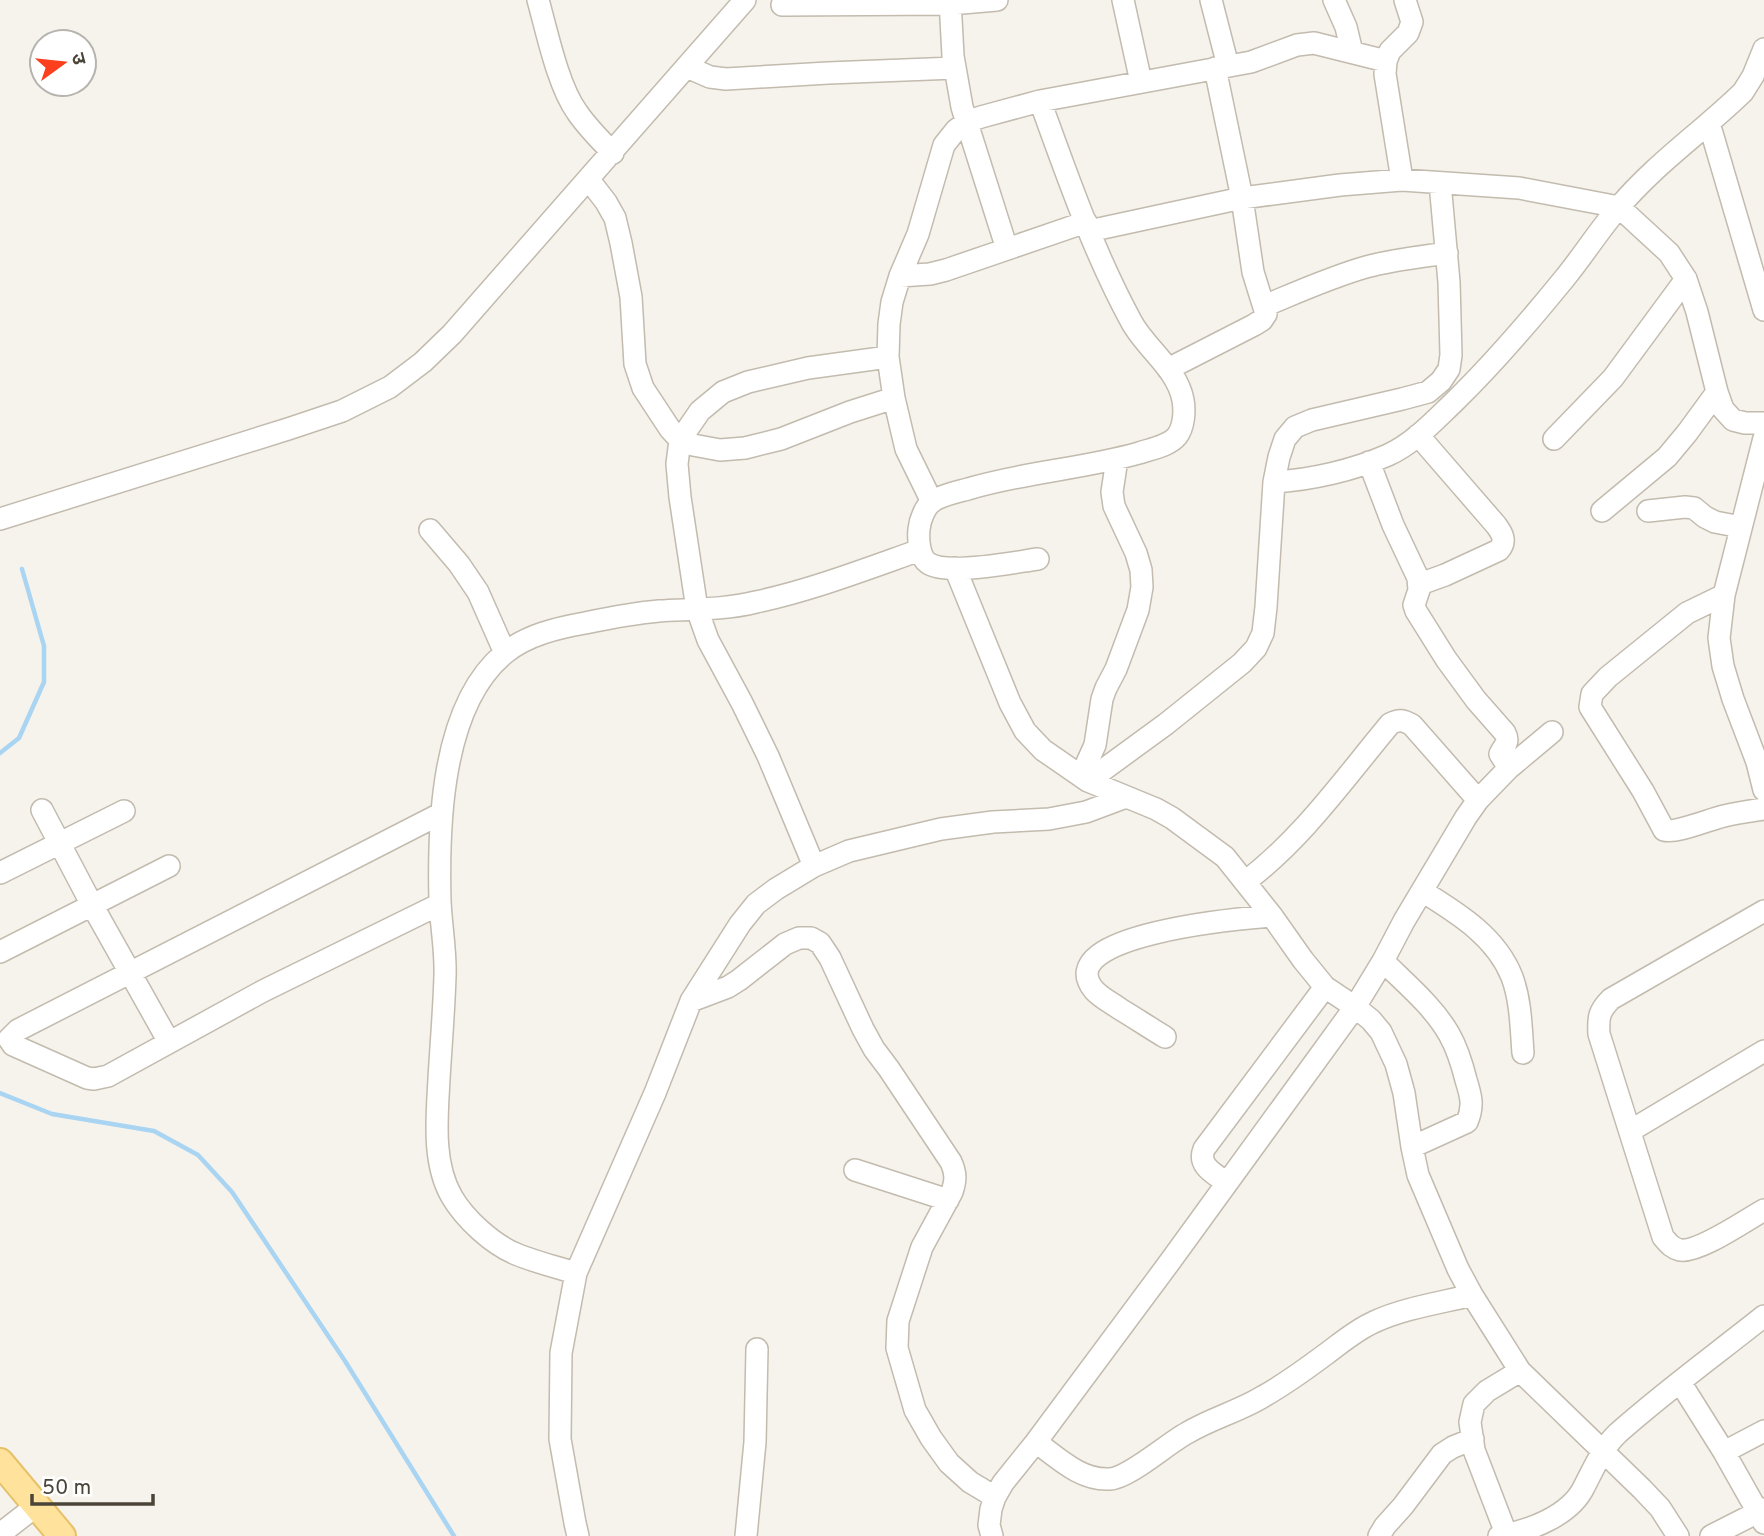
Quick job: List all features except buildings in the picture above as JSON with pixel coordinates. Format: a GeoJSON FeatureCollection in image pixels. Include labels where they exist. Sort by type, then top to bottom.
{"type":"FeatureCollection","features":[{"type":"Feature","properties":{"kind":"main road"},"geometry":{"type":"LineString","coordinates":[[0,1462],[31,1510],[43,1536]]}},
{"type":"Feature","properties":{"kind":"main road"},"geometry":{"type":"LineString","coordinates":[[0,1485],[62,1536]]}},
{"type":"Feature","properties":{"kind":"street"},"geometry":{"type":"LineString","coordinates":[[538,0],[562,81],[575,111],[612,153]]}},
{"type":"Feature","properties":{"kind":"street"},"geometry":{"type":"LineString","coordinates":[[0,519],[289,429],[342,411],[390,387],[423,362],[452,334],[745,0]]}},
{"type":"Feature","properties":{"kind":"street"},"geometry":{"type":"LineString","coordinates":[[782,5],[997,0]]}},
{"type":"Feature","properties":{"kind":"street"},"geometry":{"type":"LineString","coordinates":[[1123,0],[1141,82]]}},
{"type":"Feature","properties":{"kind":"street"},"geometry":{"type":"LineString","coordinates":[[1168,369],[1262,320],[1266,314],[1253,272],[1212,0]]}},
{"type":"Feature","properties":{"kind":"street"},"geometry":{"type":"LineString","coordinates":[[1334,0],[1346,27],[1352,52]]}},
{"type":"Feature","properties":{"kind":"street"},"geometry":{"type":"LineString","coordinates":[[1402,180],[1385,74],[1390,51],[1408,33],[1412,22],[1405,0]]}},
{"type":"Feature","properties":{"kind":"street"},"geometry":{"type":"LineString","coordinates":[[950,2],[955,68],[962,107],[1007,249]]}},
{"type":"Feature","properties":{"kind":"street"},"geometry":{"type":"LineString","coordinates":[[932,502],[906,449],[888,357],[889,324],[892,302],[918,234],[944,145],[956,130],[967,122],[1040,101],[1251,62],[1314,43],[1386,61]]}},
{"type":"Feature","properties":{"kind":"street"},"geometry":{"type":"LineString","coordinates":[[1284,482],[1334,472],[1388,455],[1425,429],[1460,381],[1563,280],[1619,207],[1654,170],[1709,123],[1754,93],[1754,76],[1764,49]]}},
{"type":"Feature","properties":{"kind":"street"},"geometry":{"type":"LineString","coordinates":[[687,67],[710,77],[726,79],[955,68]]}},
{"type":"Feature","properties":{"kind":"street"},"geometry":{"type":"LineString","coordinates":[[1038,559],[984,567],[938,567],[926,562],[920,550],[919,529],[924,512],[932,502],[979,486],[1117,459],[1160,447],[1176,438],[1182,427],[1183,401],[1168,369],[1132,325],[1111,283],[1040,101]]}},
{"type":"Feature","properties":{"kind":"street"},"geometry":{"type":"LineString","coordinates":[[1709,123],[1764,308]]}},
{"type":"Feature","properties":{"kind":"street"},"geometry":{"type":"LineString","coordinates":[[589,180],[615,218],[631,298],[635,364],[643,388],[680,440],[719,450],[746,448],[781,439],[894,398]]}},
{"type":"Feature","properties":{"kind":"street"},"geometry":{"type":"LineString","coordinates":[[900,276],[930,274],[1087,226],[1298,190],[1402,180],[1519,188],[1619,207],[1669,253],[1686,279],[1723,410],[1733,420],[1745,424],[1764,423]]}},
{"type":"Feature","properties":{"kind":"street"},"geometry":{"type":"LineString","coordinates":[[1440,183],[1450,282],[1451,355],[1460,381]]}},
{"type":"Feature","properties":{"kind":"street"},"geometry":{"type":"LineString","coordinates":[[1264,306],[1368,267],[1447,253]]}},
{"type":"Feature","properties":{"kind":"street"},"geometry":{"type":"LineString","coordinates":[[1554,439],[1613,378],[1686,279]]}},
{"type":"Feature","properties":{"kind":"street"},"geometry":{"type":"LineString","coordinates":[[814,866],[768,756],[708,640],[697,609],[680,497],[677,464],[680,440],[700,411],[723,392],[748,382],[808,368],[888,357]]}},
{"type":"Feature","properties":{"kind":"street"},"geometry":{"type":"LineString","coordinates":[[1085,778],[1166,724],[1242,663],[1256,648],[1263,633],[1284,482],[1279,457],[1285,439],[1295,427],[1312,420],[1428,392],[1441,381],[1460,381]]}},
{"type":"Feature","properties":{"kind":"street"},"geometry":{"type":"LineString","coordinates":[[1602,511],[1667,457],[1717,392]]}},
{"type":"Feature","properties":{"kind":"street"},"geometry":{"type":"LineString","coordinates":[[1420,584],[1499,550],[1504,540],[1502,533],[1425,429]]}},
{"type":"Feature","properties":{"kind":"street"},"geometry":{"type":"LineString","coordinates":[[1764,438],[1724,595],[1719,638],[1732,699],[1757,762],[1764,790]]}},
{"type":"Feature","properties":{"kind":"street"},"geometry":{"type":"LineString","coordinates":[[1085,778],[1102,699],[1138,610],[1142,587],[1136,553],[1114,506],[1112,485],[1117,459]]}},
{"type":"Feature","properties":{"kind":"street"},"geometry":{"type":"LineString","coordinates":[[1369,462],[1393,525],[1420,584],[1414,605],[1416,611],[1446,659],[1508,738],[1500,754],[1509,768]]}},
{"type":"Feature","properties":{"kind":"street"},"geometry":{"type":"LineString","coordinates":[[1648,511],[1693,508],[1715,522],[1741,527]]}},
{"type":"Feature","properties":{"kind":"street"},"geometry":{"type":"LineString","coordinates":[[430,530],[459,564],[478,592],[505,653]]}},
{"type":"Feature","properties":{"kind":"street"},"geometry":{"type":"LineString","coordinates":[[576,1273],[510,1251],[472,1223],[452,1197],[442,1175],[438,1148],[438,1112],[445,974],[439,839],[446,778],[459,726],[479,681],[505,653],[531,638],[564,627],[655,612],[754,603],[920,550]]}},
{"type":"Feature","properties":{"kind":"street"},"geometry":{"type":"LineString","coordinates":[[955,568],[1010,703],[1025,731],[1043,750],[1085,778],[1172,818],[1225,857],[1325,987],[1355,1006],[1381,1032],[1396,1064],[1404,1093],[1418,1175],[1472,1295],[1520,1371],[1642,1489],[1660,1508],[1678,1536]]}},
{"type":"Feature","properties":{"kind":"street"},"geometry":{"type":"LineString","coordinates":[[1724,595],[1687,613],[1608,677],[1592,694],[1590,707],[1643,791],[1664,830],[1669,832],[1729,814],[1764,809]]}},
{"type":"Feature","properties":{"kind":"street"},"geometry":{"type":"LineString","coordinates":[[1245,882],[1270,863],[1307,825],[1390,724],[1396,721],[1403,720],[1412,724],[1478,800]]}},
{"type":"Feature","properties":{"kind":"street"},"geometry":{"type":"LineString","coordinates":[[988,1532],[991,1509],[1003,1483],[1036,1442],[1355,1006],[1466,817],[1478,800],[1509,768],[1552,732]]}},
{"type":"Feature","properties":{"kind":"street"},"geometry":{"type":"LineString","coordinates":[[579,1536],[560,1439],[561,1353],[576,1273],[655,1093],[691,1001],[740,924],[756,904],[776,888],[814,866],[849,851],[941,829],[993,822],[1049,819],[1086,812],[1126,797]]}},
{"type":"Feature","properties":{"kind":"street"},"geometry":{"type":"LineString","coordinates":[[42,810],[169,1042]]}},
{"type":"Feature","properties":{"kind":"street"},"geometry":{"type":"LineString","coordinates":[[0,873],[124,811]]}},
{"type":"Feature","properties":{"kind":"street"},"geometry":{"type":"LineString","coordinates":[[440,904],[263,991],[108,1076],[94,1079],[87,1077],[13,1045],[9,1040],[18,1030],[442,813]]}},
{"type":"Feature","properties":{"kind":"street"},"geometry":{"type":"LineString","coordinates":[[0,951],[169,866]]}},
{"type":"Feature","properties":{"kind":"street"},"geometry":{"type":"LineString","coordinates":[[1422,891],[1461,916],[1483,934],[1500,954],[1512,978],[1520,1012],[1523,1053]]}},
{"type":"Feature","properties":{"kind":"street"},"geometry":{"type":"LineString","coordinates":[[1764,911],[1611,999],[1602,1008],[1598,1020],[1599,1034],[1664,1237],[1671,1247],[1683,1251],[1702,1245],[1764,1210]]}},
{"type":"Feature","properties":{"kind":"street"},"geometry":{"type":"LineString","coordinates":[[1166,1037],[1107,1001],[1094,990],[1088,978],[1088,967],[1093,959],[1117,945],[1152,933],[1272,916]]}},
{"type":"Feature","properties":{"kind":"street"},"geometry":{"type":"LineString","coordinates":[[691,1001],[728,987],[785,944],[799,938],[811,938],[820,943],[830,958],[874,1049],[956,1172],[956,1182],[948,1200],[922,1247],[898,1321],[897,1348],[915,1410],[930,1438],[949,1463],[970,1482],[995,1497]]}},
{"type":"Feature","properties":{"kind":"street"},"geometry":{"type":"LineString","coordinates":[[1383,961],[1424,1001],[1448,1033],[1462,1062],[1471,1096],[1471,1112],[1467,1122],[1412,1147]]}},
{"type":"Feature","properties":{"kind":"street"},"geometry":{"type":"LineString","coordinates":[[1227,1183],[1208,1170],[1203,1163],[1201,1156],[1204,1149],[1325,987]]}},
{"type":"Feature","properties":{"kind":"street"},"geometry":{"type":"LineString","coordinates":[[1630,1131],[1764,1051]]}},
{"type":"Feature","properties":{"kind":"street"},"geometry":{"type":"LineString","coordinates":[[855,1170],[948,1200]]}},
{"type":"Feature","properties":{"kind":"street"},"geometry":{"type":"LineString","coordinates":[[1036,1442],[1079,1472],[1097,1479],[1114,1479],[1187,1433],[1264,1397],[1374,1322],[1472,1295]]}},
{"type":"Feature","properties":{"kind":"street"},"geometry":{"type":"LineString","coordinates":[[1520,1371],[1487,1391],[1474,1404],[1470,1422],[1474,1450],[1504,1536],[1548,1521],[1568,1508],[1583,1491],[1603,1450],[1615,1435],[1764,1316]]}},
{"type":"Feature","properties":{"kind":"street"},"geometry":{"type":"LineString","coordinates":[[746,1536],[755,1442],[757,1349]]}},
{"type":"Feature","properties":{"kind":"street"},"geometry":{"type":"LineString","coordinates":[[1680,1382],[1762,1515],[1711,1536]]}},
{"type":"Feature","properties":{"kind":"street"},"geometry":{"type":"LineString","coordinates":[[1724,1452],[1764,1431]]}},
{"type":"Feature","properties":{"kind":"street"},"geometry":{"type":"LineString","coordinates":[[1380,1536],[1442,1454],[1473,1439]]}},
{"type":"Feature","properties":{"kind":"street"},"geometry":{"type":"LineString","coordinates":[[0,1534],[31,1510]]}},
{"type":"Feature","properties":{"kind":"waterway"},"geometry":{"type":"LineString","coordinates":[[0,753],[19,738],[44,682],[44,646],[22,569]]}},
{"type":"Feature","properties":{"kind":"waterway"},"geometry":{"type":"LineString","coordinates":[[0,1093],[52,1114],[154,1131],[198,1155],[232,1192],[345,1361],[454,1536]]}}]}
